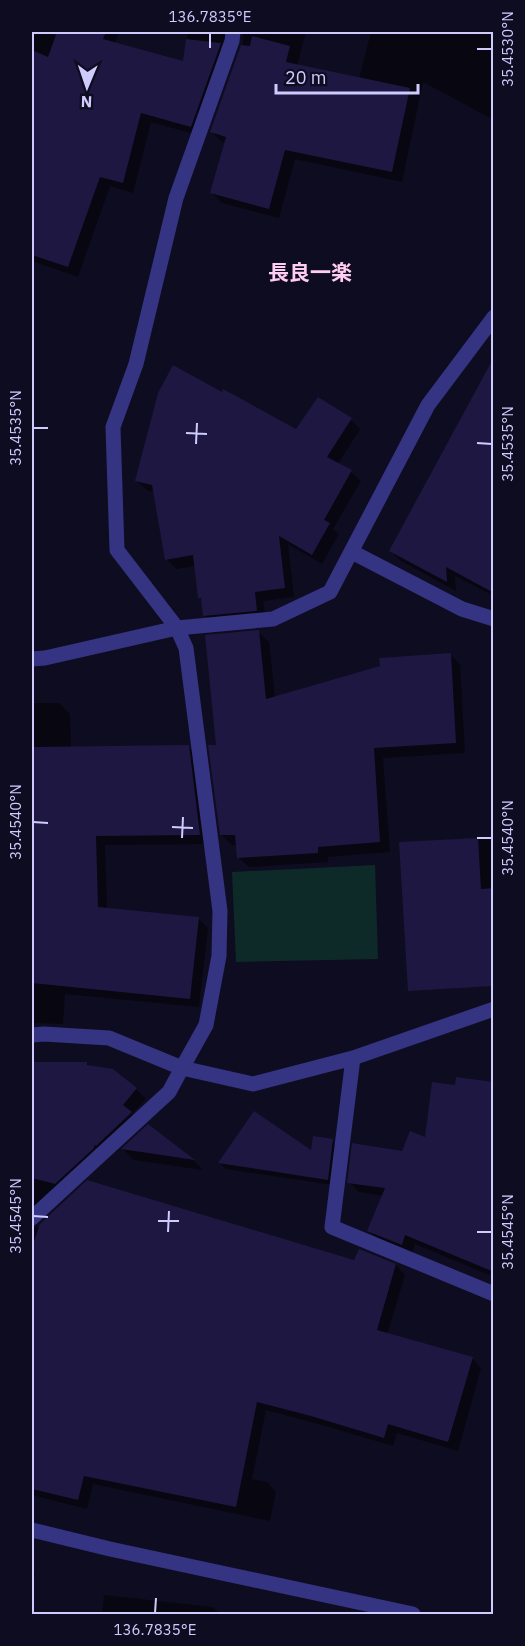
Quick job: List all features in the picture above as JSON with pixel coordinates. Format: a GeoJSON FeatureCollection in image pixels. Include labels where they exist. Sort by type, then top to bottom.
{"type":"FeatureCollection","features":[{"type":"Feature","properties":{"kind":"street"},"geometry":{"type":"LineString","coordinates":[[32,1218],[169,1092],[206,1025],[219,956],[220,911],[186,648],[177,628],[117,550],[113,427],[136,364],[176,198],[232,41],[233,32]]}},
{"type":"Feature","properties":{"kind":"street"},"geometry":{"type":"LineString","coordinates":[[32,659],[177,628],[273,619],[330,592],[428,405],[494,317]]}},
{"type":"Feature","properties":{"kind":"street"},"geometry":{"type":"LineString","coordinates":[[352,552],[462,609],[494,619]]}},
{"type":"Feature","properties":{"kind":"street"},"geometry":{"type":"LineString","coordinates":[[32,1035],[109,1038],[182,1068],[253,1084],[353,1058],[494,1009]]}},
{"type":"Feature","properties":{"kind":"street"},"geometry":{"type":"LineString","coordinates":[[353,1058],[333,1227],[494,1294]]}},
{"type":"Feature","properties":{"kind":"street"},"geometry":{"type":"LineString","coordinates":[[32,1530],[413,1614]]}},
{"type":"Feature","properties":{"kind":"green space"},"geometry":{"type":"Polygon","coordinates":[[[375,865],[378,959],[236,962],[232,872],[375,865]]]}},
{"type":"Feature","properties":{"kind":"building"},"geometry":{"type":"Polygon","coordinates":[[[57,32],[106,32],[103,39],[183,61],[186,39],[221,43],[191,127],[141,113],[123,183],[100,177],[68,267],[32,255],[32,50],[48,57],[57,32]]]}},
{"type":"Feature","properties":{"kind":"building"},"geometry":{"type":"Polygon","coordinates":[[[252,36],[290,46],[286,62],[410,88],[392,172],[285,150],[269,209],[210,193],[226,137],[210,132],[241,45],[250,46],[252,36]]]}},
{"type":"Feature","properties":{"kind":"building"},"geometry":{"type":"Polygon","coordinates":[[[494,357],[494,593],[446,567],[447,582],[389,551],[494,357]]]}},
{"type":"Feature","properties":{"kind":"building"},"geometry":{"type":"Polygon","coordinates":[[[173,365],[296,429],[318,397],[352,418],[327,457],[352,470],[324,520],[330,523],[312,555],[279,536],[285,588],[255,592],[257,611],[203,616],[201,598],[198,598],[193,555],[165,560],[152,485],[135,481],[158,393],[173,365]]]}},
{"type":"Feature","properties":{"kind":"building"},"geometry":{"type":"Polygon","coordinates":[[[259,630],[266,699],[380,666],[379,658],[451,653],[456,743],[374,748],[380,842],[318,847],[318,853],[237,858],[235,835],[220,835],[208,745],[216,745],[205,635],[259,630]]]}},
{"type":"Feature","properties":{"kind":"building"},"geometry":{"type":"Polygon","coordinates":[[[189,745],[200,835],[96,836],[98,907],[199,917],[190,999],[32,983],[32,747],[189,745]]]}},
{"type":"Feature","properties":{"kind":"building"},"geometry":{"type":"Polygon","coordinates":[[[478,838],[481,889],[494,888],[494,986],[408,991],[399,842],[478,838]]]}},
{"type":"Feature","properties":{"kind":"building"},"geometry":{"type":"Polygon","coordinates":[[[32,1062],[87,1062],[87,1065],[113,1069],[137,1088],[123,1105],[132,1112],[96,1146],[94,1145],[94,1148],[55,1184],[32,1178],[32,1062]]]}},
{"type":"Feature","properties":{"kind":"building"},"geometry":{"type":"Polygon","coordinates":[[[456,1077],[494,1082],[494,1272],[405,1235],[402,1245],[367,1231],[385,1188],[347,1183],[352,1143],[402,1151],[410,1131],[425,1137],[432,1082],[455,1085],[456,1077]]]}},
{"type":"Feature","properties":{"kind":"building"},"geometry":{"type":"Polygon","coordinates":[[[254,1111],[311,1150],[313,1136],[333,1139],[328,1180],[218,1163],[254,1111]]]}},
{"type":"Feature","properties":{"kind":"building"},"geometry":{"type":"Polygon","coordinates":[[[148,1124],[195,1160],[121,1149],[148,1124]]]}},
{"type":"Feature","properties":{"kind":"building"},"geometry":{"type":"Polygon","coordinates":[[[87,1180],[354,1260],[359,1249],[396,1264],[377,1330],[473,1357],[448,1442],[388,1424],[384,1438],[257,1402],[236,1507],[84,1476],[78,1500],[32,1489],[32,1247],[40,1224],[87,1180]]]}},
{"type":"Feature","properties":{"kind":"district","name":"長良一楽"},"geometry":{"type":"Point","coordinates":[310,272]}}]}
